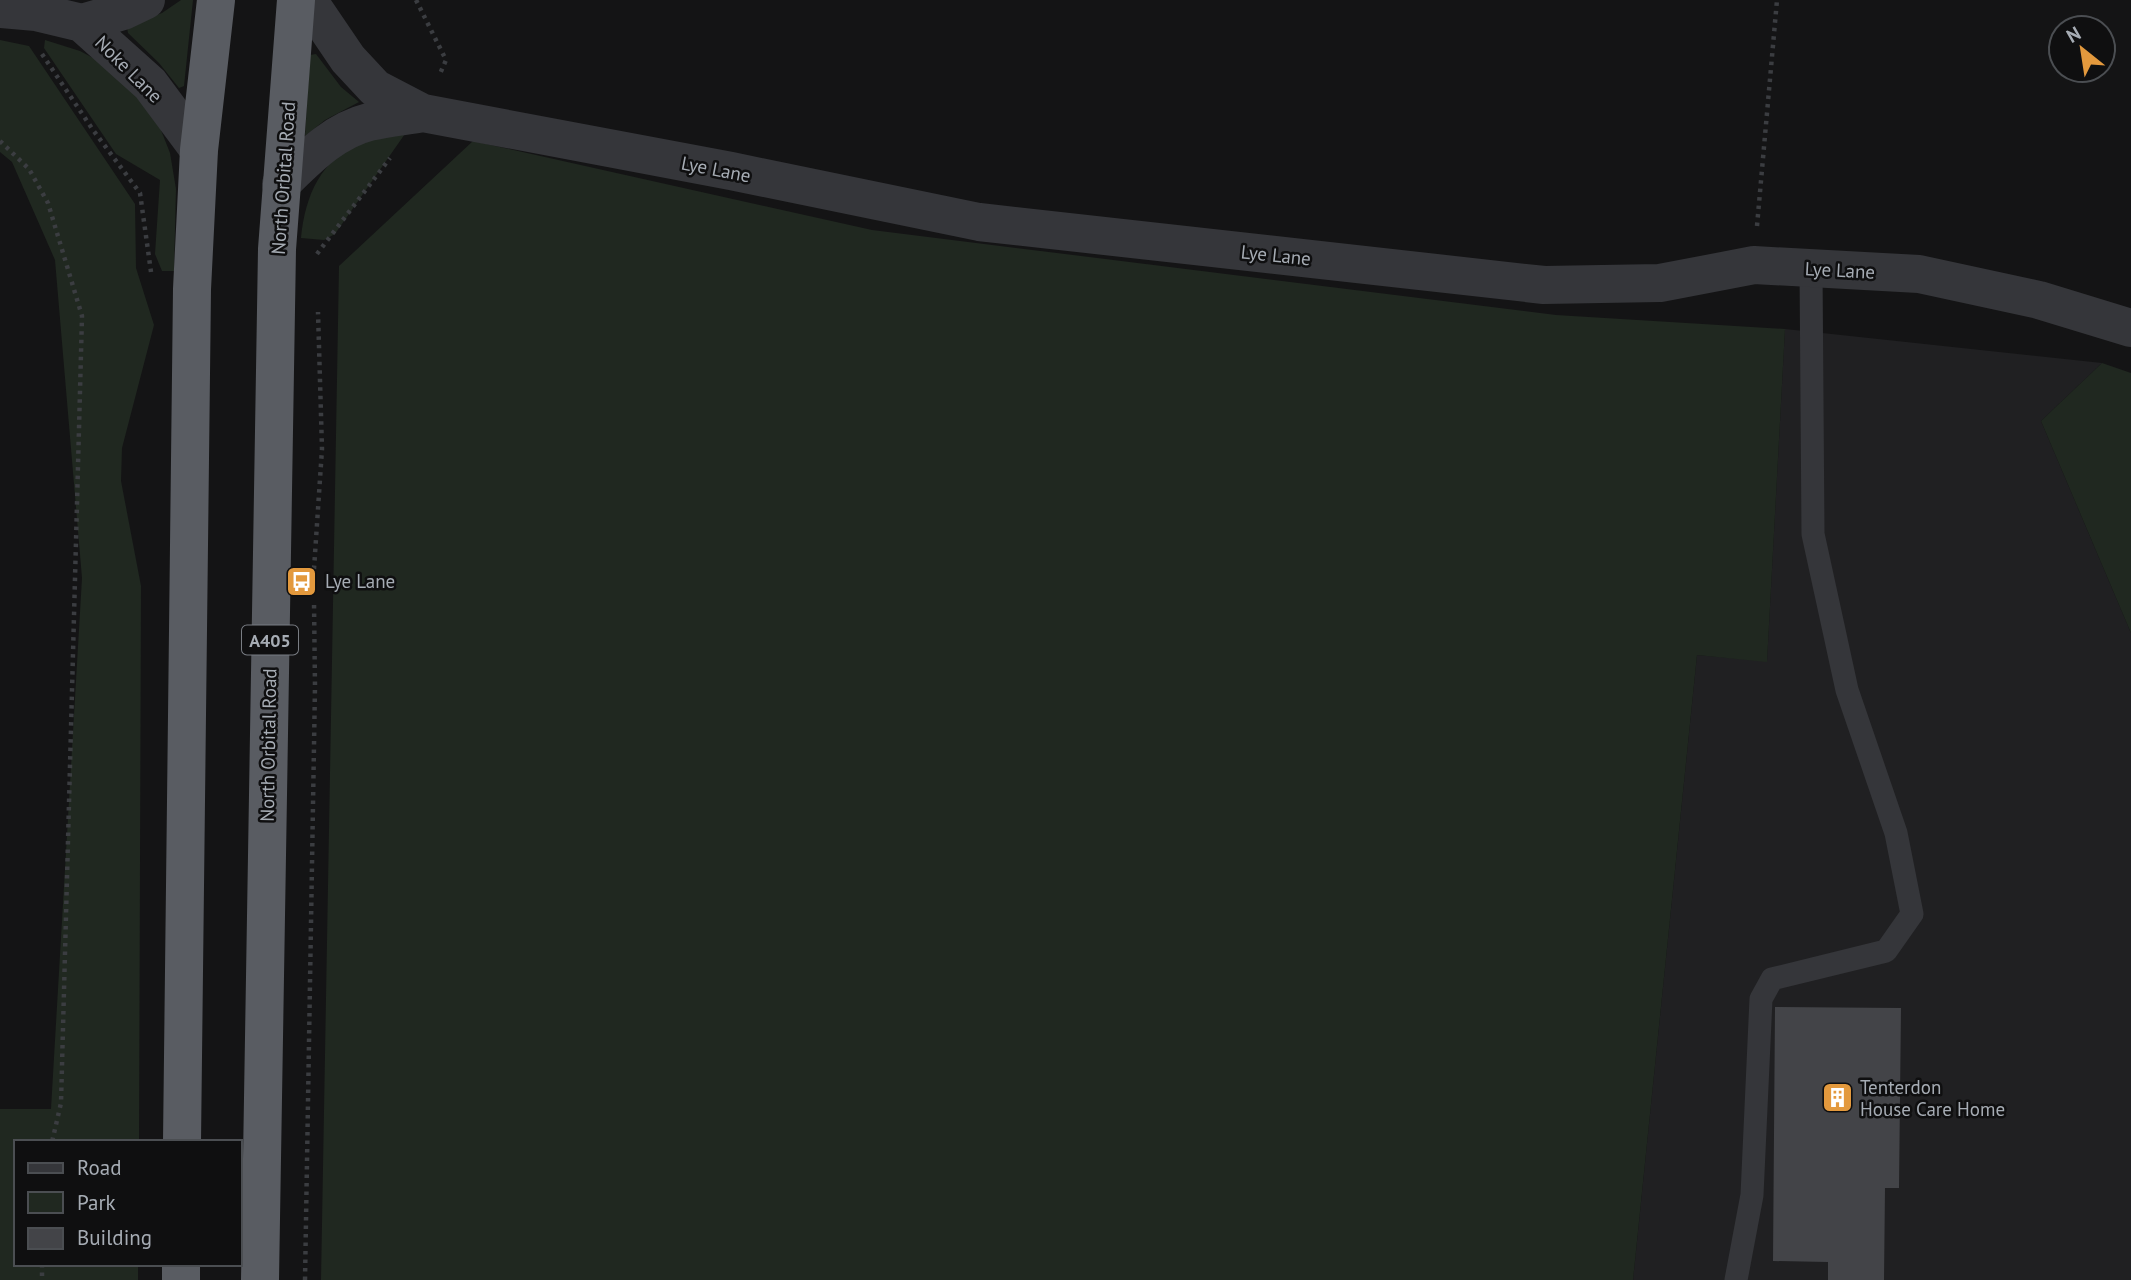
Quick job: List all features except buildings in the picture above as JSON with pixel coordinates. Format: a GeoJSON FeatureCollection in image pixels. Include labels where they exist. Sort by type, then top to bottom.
{"type":"FeatureCollection","features":[{"type":"Feature","properties":{"kind":"highway"},"geometry":{"type":"LineString","coordinates":[[182,1140],[192,289],[199,150],[216,0]]}},
{"type":"Feature","properties":{"kind":"highway","name":"North Orbital Road"},"geometry":{"type":"LineString","coordinates":[[260,1280],[277,249],[296,0]]}},
{"type":"Feature","properties":{"kind":"street","name":"Noke Lane"},"geometry":{"type":"LineString","coordinates":[[18,10],[82,23],[123,11],[146,0]]}},
{"type":"Feature","properties":{"kind":"street","name":"Lye Lane"},"geometry":{"type":"LineString","coordinates":[[309,0],[348,59],[375,88],[423,113],[731,171],[979,222],[1545,285],[1660,283],[1754,265],[1919,274],[2039,300],[2131,328]]}},
{"type":"Feature","properties":{"kind":"street","name":"Noke Lane"},"geometry":{"type":"LineString","coordinates":[[82,23],[150,84],[199,150]]}},
{"type":"Feature","properties":{"kind":"street","name":"Lye Lane"},"geometry":{"type":"LineString","coordinates":[[281,184],[329,140],[353,127],[423,113]]}},
{"type":"Feature","properties":{"kind":"lane"},"geometry":{"type":"LineString","coordinates":[[1736,1280],[1752,1195],[1761,999],[1772,979],[1886,951],[1912,914],[1896,833],[1847,690],[1813,534],[1811,268]]}},
{"type":"Feature","properties":{"kind":"path"},"geometry":{"type":"LineString","coordinates":[[277,249],[317,254],[423,113],[446,60],[415,0]]}},
{"type":"Feature","properties":{"kind":"path"},"geometry":{"type":"LineString","coordinates":[[1754,265],[1777,0]]}},
{"type":"Feature","properties":{"kind":"path"},"geometry":{"type":"LineString","coordinates":[[18,10],[32,40],[140,193],[152,285],[192,289]]}},
{"type":"Feature","properties":{"kind":"path"},"geometry":{"type":"LineString","coordinates":[[0,141],[29,169],[48,203],[82,316],[61,1103],[52,1140]]}},
{"type":"Feature","properties":{"kind":"path"},"geometry":{"type":"LineString","coordinates":[[313,579],[323,449],[318,310]]}},
{"type":"Feature","properties":{"kind":"path"},"geometry":{"type":"LineString","coordinates":[[305,1280],[314,593]]}},
{"type":"Feature","properties":{"kind":"shaded area"},"geometry":{"type":"Polygon","coordinates":[[[1785,329],[2102,363],[2041,421],[2131,633],[2131,1280],[1633,1280],[1697,655],[1767,661],[1785,329]]]}},
{"type":"Feature","properties":{"kind":"green space"},"geometry":{"type":"Polygon","coordinates":[[[181,0],[193,0],[184,86],[179,88],[159,63],[128,33],[127,27],[162,13],[181,0]]]}},
{"type":"Feature","properties":{"kind":"green space"},"geometry":{"type":"Polygon","coordinates":[[[0,40],[29,46],[135,204],[136,268],[154,325],[122,448],[121,481],[141,586],[139,1140],[14,1140],[14,1266],[138,1266],[138,1280],[0,1280],[0,1109],[51,1109],[82,578],[55,260],[12,162],[0,152],[0,40]]]}},
{"type":"Feature","properties":{"kind":"green space"},"geometry":{"type":"Polygon","coordinates":[[[45,40],[80,51],[112,68],[157,120],[170,153],[176,189],[174,271],[162,271],[155,254],[160,180],[116,154],[44,48],[45,40]]]}},
{"type":"Feature","properties":{"kind":"green space"},"geometry":{"type":"Polygon","coordinates":[[[316,54],[341,87],[359,102],[325,120],[305,136],[310,55],[316,54]]]}},
{"type":"Feature","properties":{"kind":"green space"},"geometry":{"type":"Polygon","coordinates":[[[407,131],[335,234],[324,240],[301,238],[311,193],[326,168],[337,157],[364,142],[407,131]]]}},
{"type":"Feature","properties":{"kind":"green space"},"geometry":{"type":"Polygon","coordinates":[[[473,141],[872,230],[1556,315],[1785,329],[1767,662],[1697,655],[1633,1280],[321,1280],[339,266],[473,141]]]}},
{"type":"Feature","properties":{"kind":"green space"},"geometry":{"type":"Polygon","coordinates":[[[2102,363],[2131,373],[2131,633],[2041,421],[2102,363]]]}},
{"type":"Feature","properties":{"kind":"place","name":"Lye Lane"},"geometry":{"type":"Point","coordinates":[302,581]}},
{"type":"Feature","properties":{"kind":"place","name":"Tenterdon House Care Home"},"geometry":{"type":"Point","coordinates":[1837,1098]}}]}
